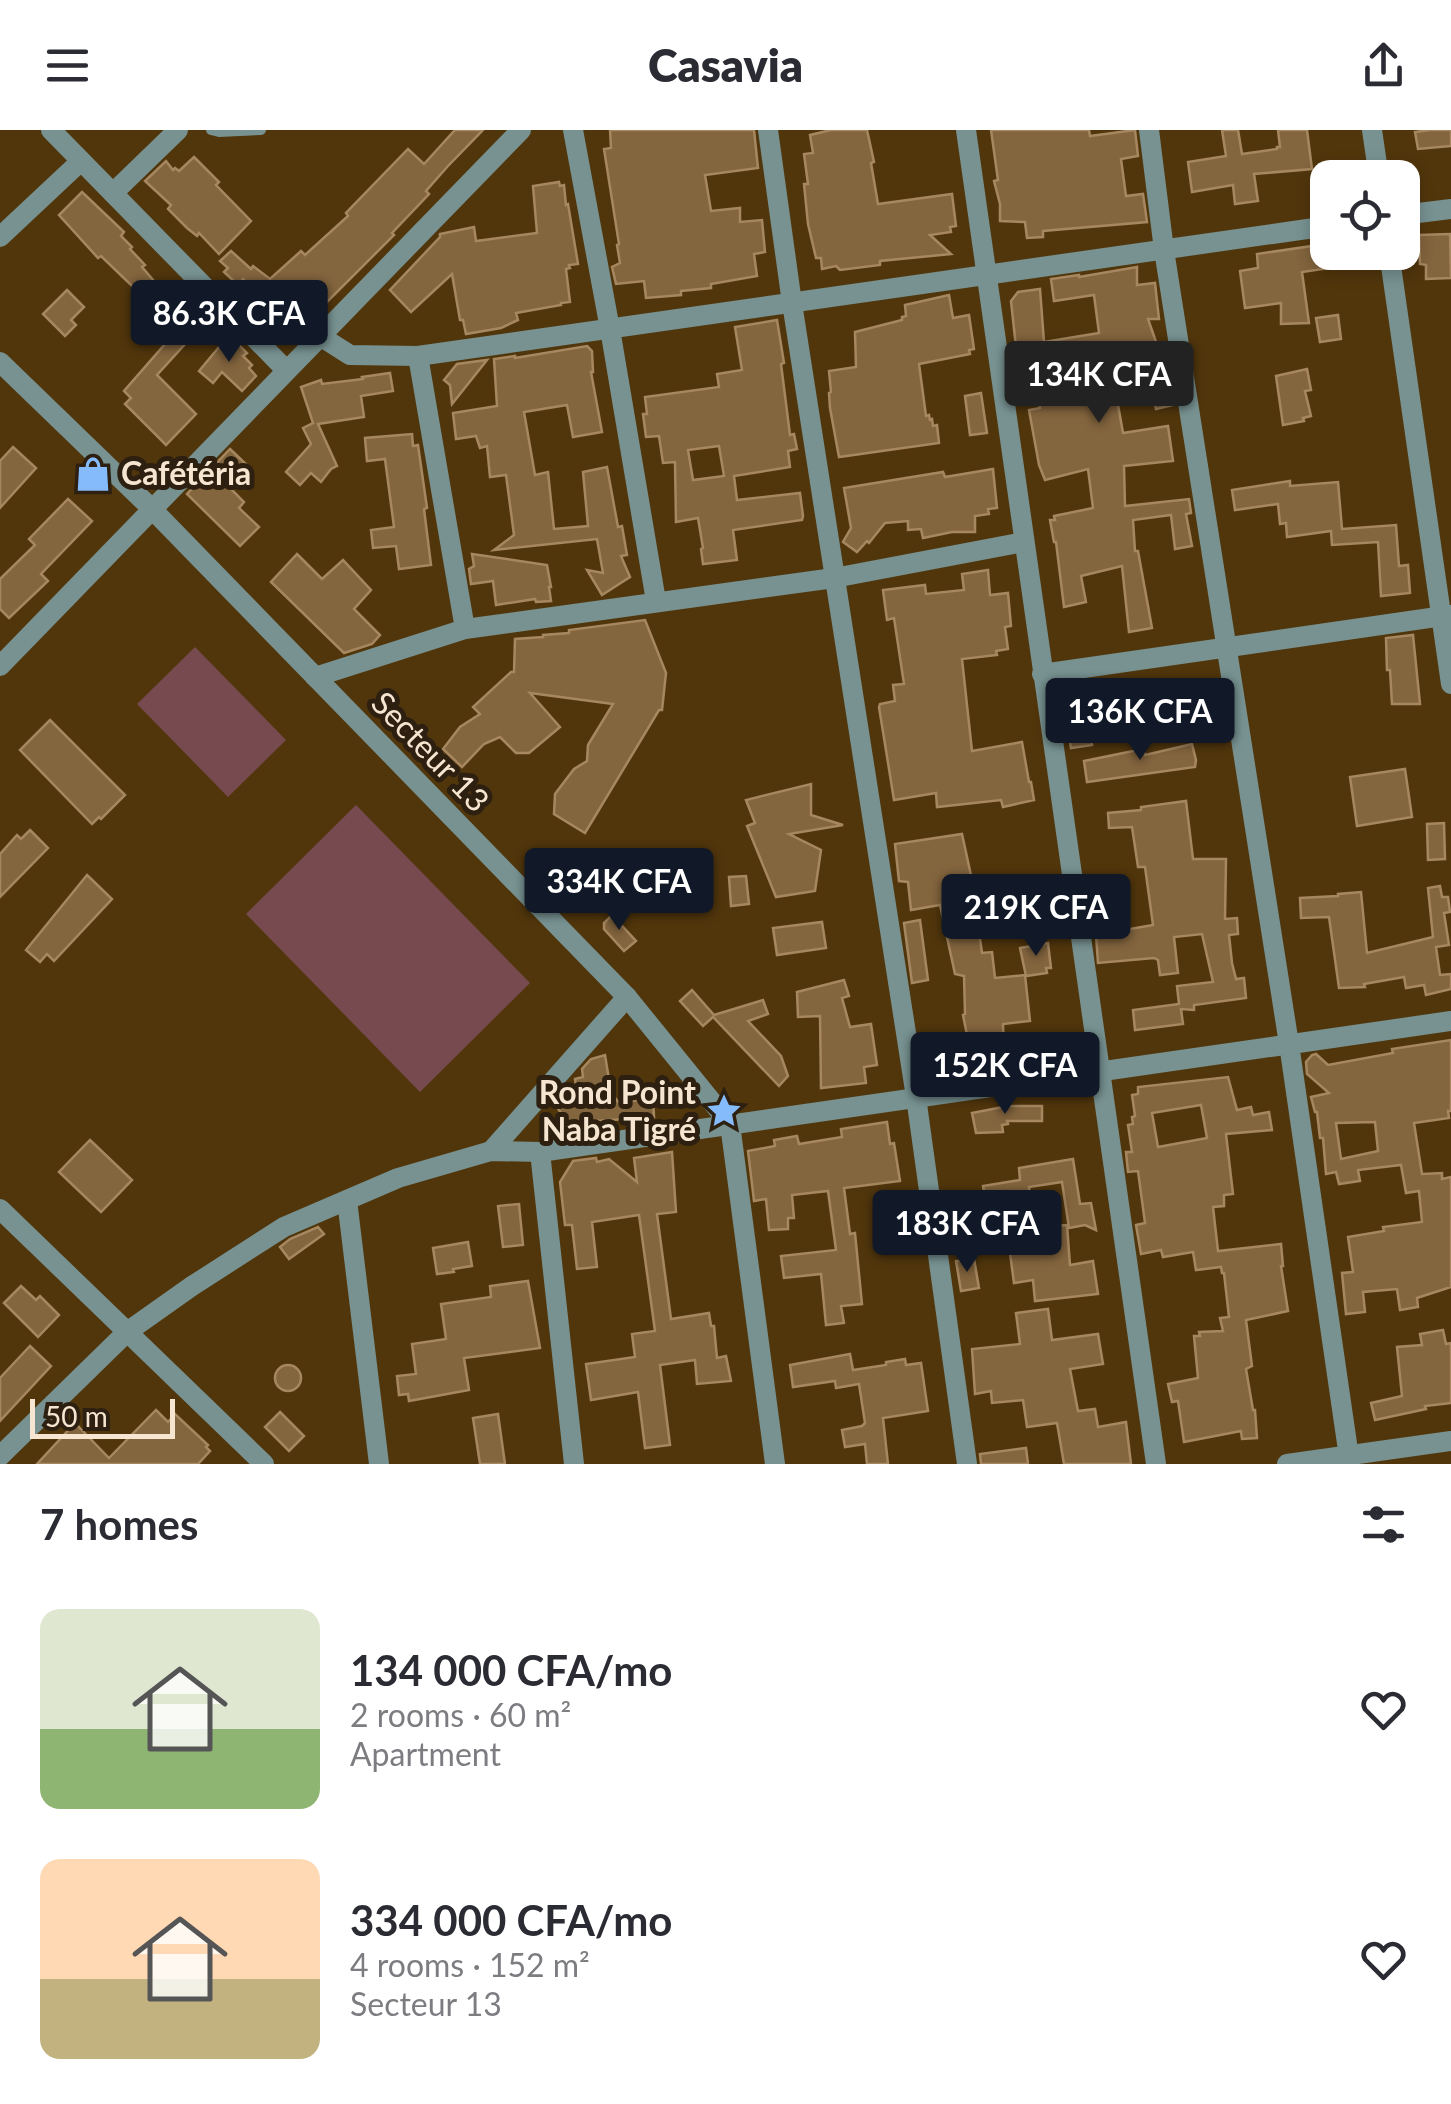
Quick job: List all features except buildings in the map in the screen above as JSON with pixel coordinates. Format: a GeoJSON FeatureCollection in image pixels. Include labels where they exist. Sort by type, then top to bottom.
{"type":"FeatureCollection","features":[{"type":"Feature","properties":{"kind":"street"},"geometry":{"type":"LineString","coordinates":[[51,130],[286,370]]}},
{"type":"Feature","properties":{"kind":"street"},"geometry":{"type":"LineString","coordinates":[[113,193],[178,130]]}},
{"type":"Feature","properties":{"kind":"street"},"geometry":{"type":"LineString","coordinates":[[0,666],[521,130]]}},
{"type":"Feature","properties":{"kind":"street"},"geometry":{"type":"LineString","coordinates":[[574,130],[656,601]]}},
{"type":"Feature","properties":{"kind":"street"},"geometry":{"type":"LineString","coordinates":[[768,130],[916,1097],[967,1464]]}},
{"type":"Feature","properties":{"kind":"street"},"geometry":{"type":"LineString","coordinates":[[966,130],[1156,1464]]}},
{"type":"Feature","properties":{"kind":"street"},"geometry":{"type":"LineString","coordinates":[[1148,130],[1350,1460]]}},
{"type":"Feature","properties":{"kind":"street"},"geometry":{"type":"LineString","coordinates":[[1372,130],[1376,160]]}},
{"type":"Feature","properties":{"kind":"street"},"geometry":{"type":"LineString","coordinates":[[0,236],[81,160]]}},
{"type":"Feature","properties":{"kind":"street"},"geometry":{"type":"LineString","coordinates":[[1420,213],[1451,208]]}},
{"type":"Feature","properties":{"kind":"street"},"geometry":{"type":"LineString","coordinates":[[320,336],[350,355],[418,356],[1310,229]]}},
{"type":"Feature","properties":{"kind":"street"},"geometry":{"type":"LineString","coordinates":[[1392,270],[1446,616],[1451,684]]}},
{"type":"Feature","properties":{"kind":"street"},"geometry":{"type":"LineString","coordinates":[[418,356],[464,629]]}},
{"type":"Feature","properties":{"kind":"street","name":"Secteur 13"},"geometry":{"type":"LineString","coordinates":[[0,362],[152,508],[627,997],[730,1124]]}},
{"type":"Feature","properties":{"kind":"street"},"geometry":{"type":"LineString","coordinates":[[315,677],[464,629],[834,578],[1024,542]]}},
{"type":"Feature","properties":{"kind":"street"},"geometry":{"type":"LineString","coordinates":[[1042,674],[1446,616]]}},
{"type":"Feature","properties":{"kind":"street"},"geometry":{"type":"LineString","coordinates":[[491,1151],[627,997]]}},
{"type":"Feature","properties":{"kind":"street"},"geometry":{"type":"LineString","coordinates":[[0,1456],[128,1332],[192,1286],[284,1227],[398,1178],[491,1151],[540,1152],[1451,1021]]}},
{"type":"Feature","properties":{"kind":"street"},"geometry":{"type":"LineString","coordinates":[[730,1124],[775,1464]]}},
{"type":"Feature","properties":{"kind":"street"},"geometry":{"type":"LineString","coordinates":[[540,1152],[574,1464]]}},
{"type":"Feature","properties":{"kind":"street"},"geometry":{"type":"LineString","coordinates":[[346,1200],[379,1464]]}},
{"type":"Feature","properties":{"kind":"street"},"geometry":{"type":"LineString","coordinates":[[0,1208],[264,1464]]}},
{"type":"Feature","properties":{"kind":"street"},"geometry":{"type":"LineString","coordinates":[[1287,1464],[1350,1460],[1451,1440]]}},
{"type":"Feature","properties":{"kind":"lane"},"geometry":{"type":"LineString","coordinates":[[212,130],[261,130]]}},
{"type":"Feature","properties":{"kind":"shaded area"},"geometry":{"type":"Polygon","coordinates":[[[195,647],[286,740],[228,797],[137,704],[195,647]]]}},
{"type":"Feature","properties":{"kind":"shaded area"},"geometry":{"type":"Polygon","coordinates":[[[356,805],[530,983],[420,1092],[246,914],[356,805]]]}},
{"type":"Feature","properties":{"kind":"place","name":"Cafétéria"},"geometry":{"type":"Point","coordinates":[93,474]}},
{"type":"Feature","properties":{"kind":"place","name":"Rond Point Naba Tigré"},"geometry":{"type":"Point","coordinates":[724,1111]}}]}
